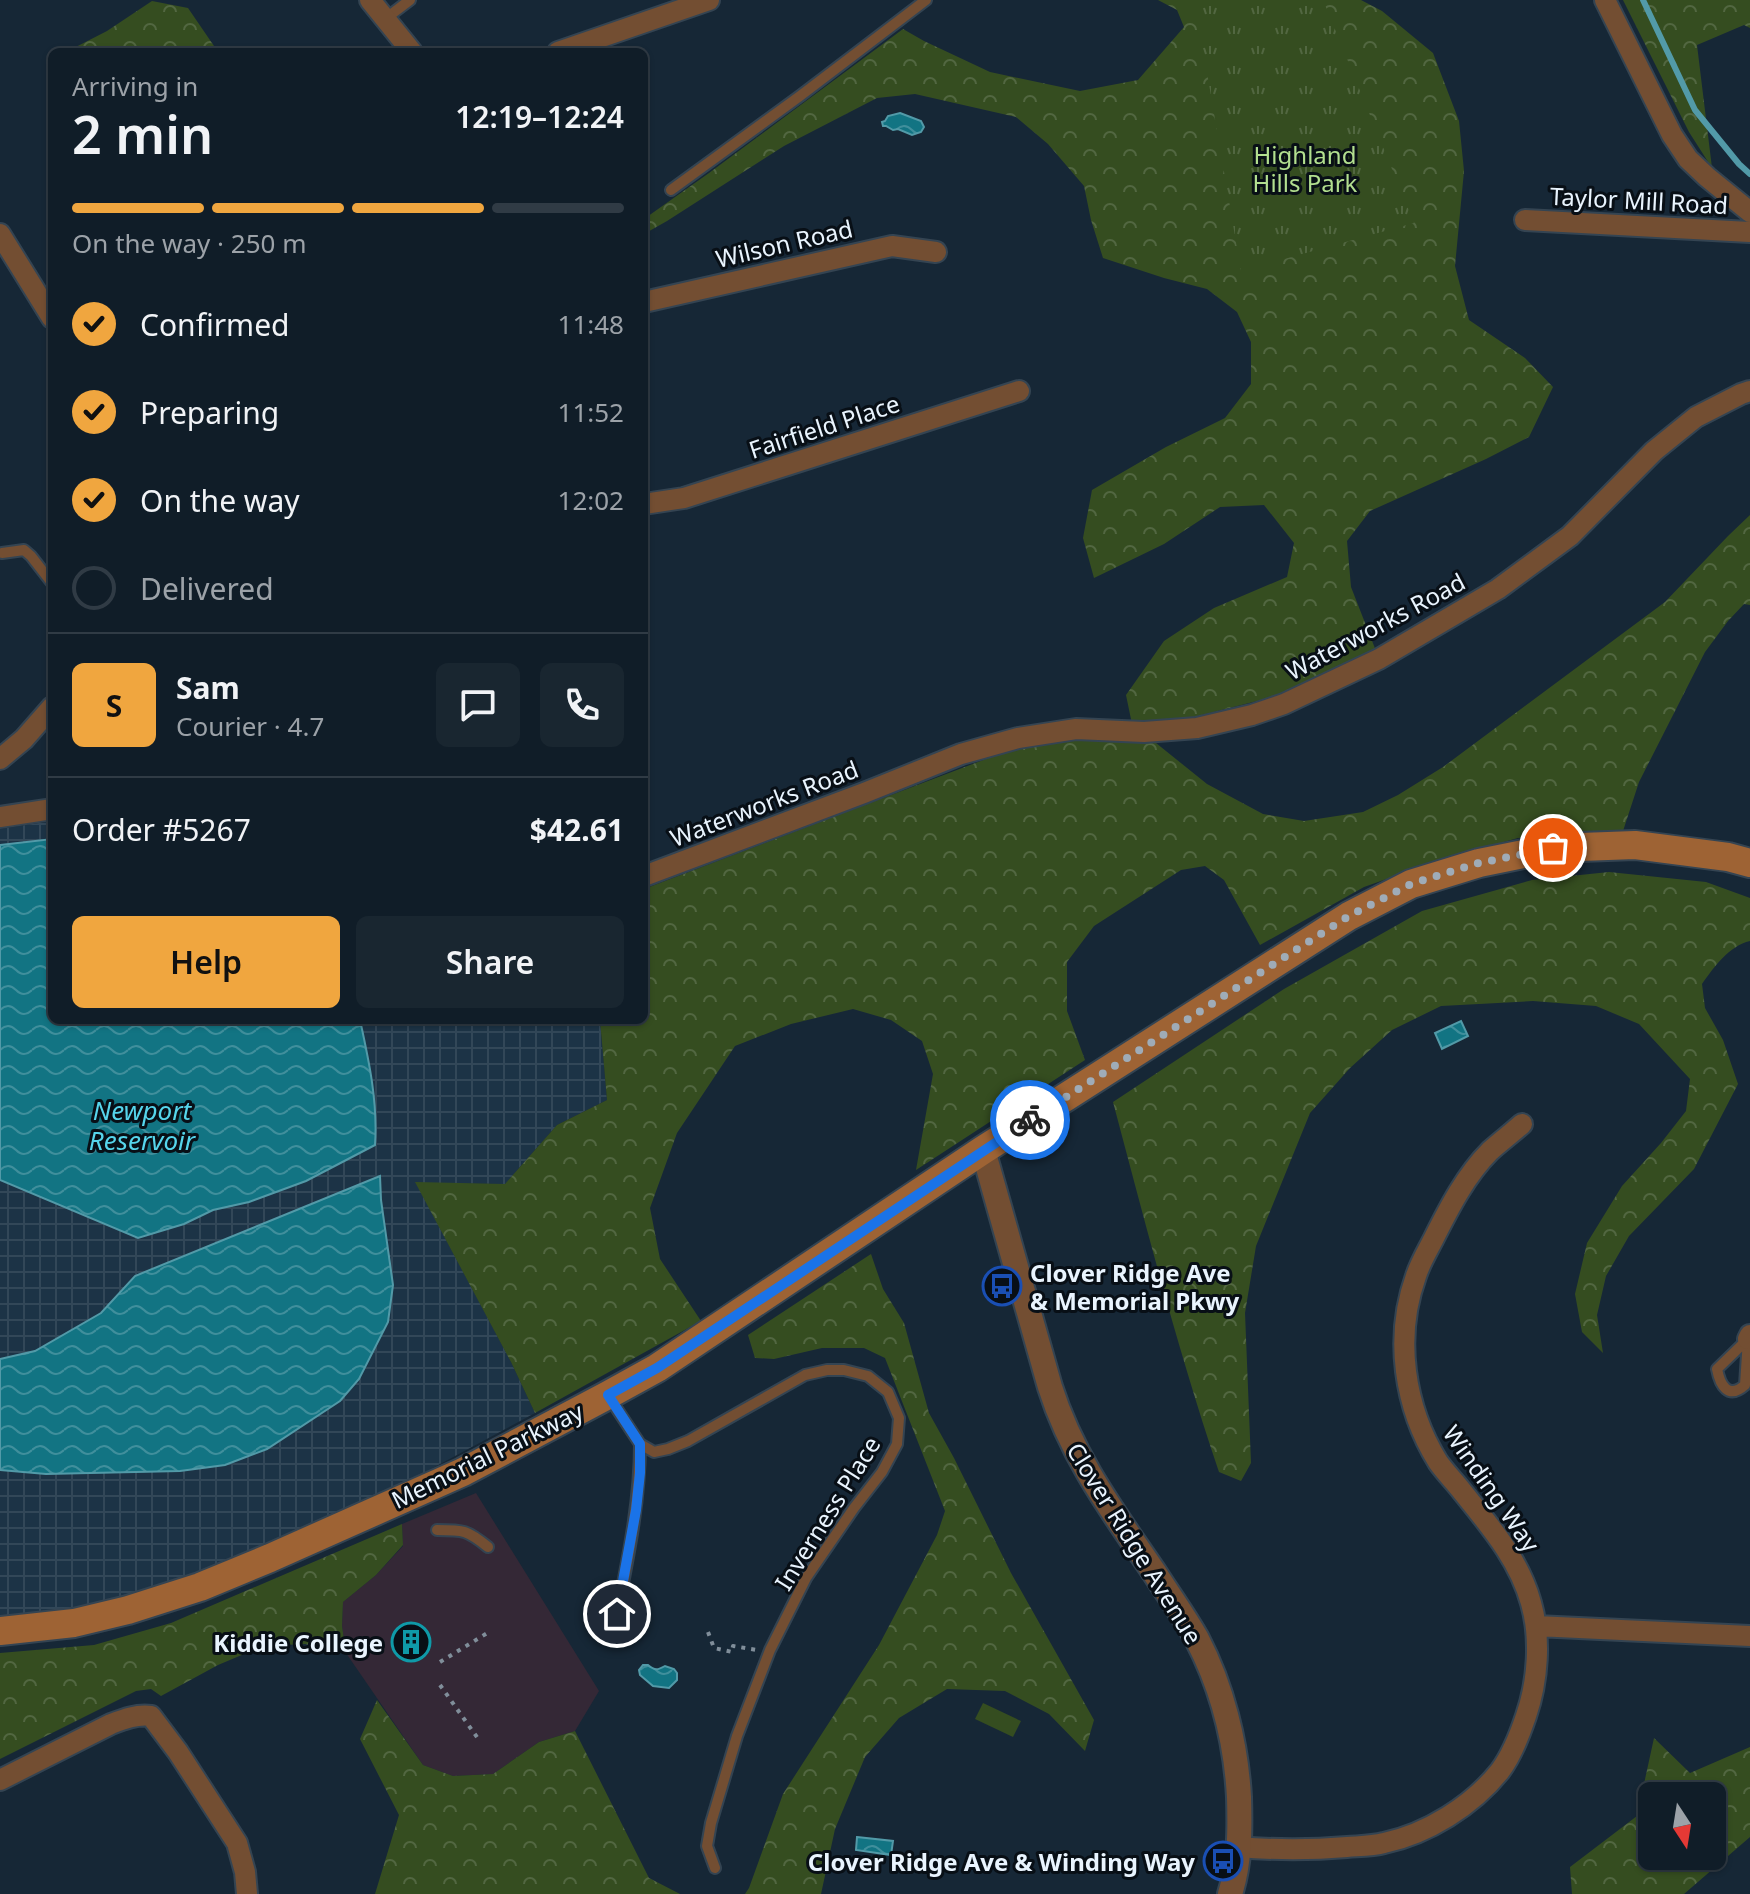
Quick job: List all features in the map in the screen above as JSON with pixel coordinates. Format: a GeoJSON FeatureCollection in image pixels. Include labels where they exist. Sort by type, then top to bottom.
{"type":"FeatureCollection","features":[{"type":"Feature","properties":{"kind":"main road","name":"Memorial Parkway"},"geometry":{"type":"LineString","coordinates":[[0,1631],[74,1623],[200,1587],[463,1472],[657,1368],[983,1150],[1349,916],[1411,884],[1479,863],[1553,848],[1635,845],[1728,857],[1750,863]]}},
{"type":"Feature","properties":{"kind":"street"},"geometry":{"type":"LineString","coordinates":[[370,0],[409,48]]}},
{"type":"Feature","properties":{"kind":"street"},"geometry":{"type":"LineString","coordinates":[[570,48],[709,0]]}},
{"type":"Feature","properties":{"kind":"street"},"geometry":{"type":"LineString","coordinates":[[1605,0],[1672,135],[1688,159],[1750,212]]}},
{"type":"Feature","properties":{"kind":"street","name":"Taylor Mill Road"},"geometry":{"type":"LineString","coordinates":[[1525,220],[1750,232]]}},
{"type":"Feature","properties":{"kind":"street"},"geometry":{"type":"LineString","coordinates":[[0,234],[48,312]]}},
{"type":"Feature","properties":{"kind":"street","name":"Wilson Road"},"geometry":{"type":"LineString","coordinates":[[648,301],[892,246],[936,252]]}},
{"type":"Feature","properties":{"kind":"street","name":"Fairfield Place"},"geometry":{"type":"LineString","coordinates":[[648,503],[684,498],[1019,391]]}},
{"type":"Feature","properties":{"kind":"street","name":"Waterworks Road"},"geometry":{"type":"LineString","coordinates":[[648,874],[961,754],[1018,738],[1076,729],[1144,732],[1197,728],[1284,704],[1379,659],[1498,589],[1570,536],[1654,451],[1696,417],[1750,391]]}},
{"type":"Feature","properties":{"kind":"street"},"geometry":{"type":"LineString","coordinates":[[0,759],[24,739],[48,712]]}},
{"type":"Feature","properties":{"kind":"street"},"geometry":{"type":"LineString","coordinates":[[0,817],[48,810]]}},
{"type":"Feature","properties":{"kind":"street","name":"Winding Way"},"geometry":{"type":"LineString","coordinates":[[1238,1847],[1273,1850],[1330,1848],[1382,1844],[1404,1838],[1458,1810],[1482,1789],[1500,1770],[1519,1735],[1534,1690],[1536,1669],[1536,1626],[1531,1603],[1515,1563],[1440,1464],[1420,1430],[1410,1400],[1405,1369],[1406,1315],[1417,1273],[1465,1183],[1489,1153],[1522,1124]]}},
{"type":"Feature","properties":{"kind":"street","name":"Clover Ridge Avenue"},"geometry":{"type":"LineString","coordinates":[[983,1150],[1061,1420],[1101,1496],[1196,1638],[1216,1683],[1230,1730],[1238,1777],[1240,1826],[1230,1894]]}},
{"type":"Feature","properties":{"kind":"street"},"geometry":{"type":"LineString","coordinates":[[1536,1626],[1750,1636]]}},
{"type":"Feature","properties":{"kind":"street"},"geometry":{"type":"LineString","coordinates":[[0,1780],[111,1724],[130,1717],[151,1716],[237,1843],[247,1894]]}},
{"type":"Feature","properties":{"kind":"lane"},"geometry":{"type":"LineString","coordinates":[[385,19],[410,0]]}},
{"type":"Feature","properties":{"kind":"lane"},"geometry":{"type":"LineString","coordinates":[[671,190],[926,0]]}},
{"type":"Feature","properties":{"kind":"lane"},"geometry":{"type":"LineString","coordinates":[[2,553],[24,550],[48,578]]}},
{"type":"Feature","properties":{"kind":"lane"},"geometry":{"type":"LineString","coordinates":[[1749,1337],[1745,1385],[1740,1390],[1729,1391],[1723,1388],[1717,1369],[1749,1337]]}},
{"type":"Feature","properties":{"kind":"lane","name":"Inverness Place"},"geometry":{"type":"LineString","coordinates":[[640,1444],[654,1452],[668,1449],[701,1434],[805,1375],[827,1370],[844,1370],[868,1376],[888,1392],[899,1418],[897,1444],[882,1472],[806,1578],[770,1650],[737,1736],[711,1823],[707,1846],[715,1868]]}},
{"type":"Feature","properties":{"kind":"lane"},"geometry":{"type":"LineString","coordinates":[[608,1395],[640,1444],[636,1510],[617,1614]]}},
{"type":"Feature","properties":{"kind":"lane"},"geometry":{"type":"LineString","coordinates":[[437,1530],[470,1533],[488,1547]]}},
{"type":"Feature","properties":{"kind":"path"},"geometry":{"type":"LineString","coordinates":[[440,1662],[489,1632]]}},
{"type":"Feature","properties":{"kind":"path"},"geometry":{"type":"LineString","coordinates":[[708,1632],[714,1648],[732,1652],[733,1646],[753,1651]]}},
{"type":"Feature","properties":{"kind":"path"},"geometry":{"type":"LineString","coordinates":[[440,1685],[479,1740]]}},
{"type":"Feature","properties":{"kind":"shaded area"},"geometry":{"type":"Polygon","coordinates":[[[48,822],[48,1024],[600,1024],[607,1100],[557,1125],[505,1184],[416,1183],[535,1413],[414,1478],[254,1552],[141,1594],[28,1616],[0,1616],[0,829],[48,822]]]}},
{"type":"Feature","properties":{"kind":"shaded area"},"geometry":{"type":"Polygon","coordinates":[[[476,1493],[599,1691],[575,1731],[539,1742],[493,1774],[453,1776],[423,1765],[346,1653],[342,1626],[343,1602],[376,1575],[403,1546],[402,1524],[476,1493]]]}},
{"type":"Feature","properties":{"kind":"green space"},"geometry":{"type":"Polygon","coordinates":[[[1158,0],[1361,0],[1382,11],[1433,53],[1459,121],[1464,171],[1455,266],[1469,320],[1525,358],[1553,387],[1529,437],[1370,511],[1347,541],[1351,587],[1376,651],[1269,698],[1182,720],[1132,724],[1126,695],[1164,641],[1214,608],[1287,577],[1294,543],[1264,505],[1220,507],[1164,544],[1094,578],[1083,538],[1092,490],[1166,447],[1225,418],[1251,384],[1251,342],[1237,312],[1207,289],[1103,258],[1084,186],[1048,144],[1016,117],[915,94],[877,98],[784,146],[648,232],[648,216],[903,29],[990,72],[1080,91],[1138,80],[1184,27],[1177,10],[1158,0]]]}},
{"type":"Feature","properties":{"kind":"green space","name":"Highland Hills Park"},"geometry":{"type":"Polygon","coordinates":[[[1189,0],[1323,0],[1414,223],[1241,271],[1196,8],[1189,0]]]}},
{"type":"Feature","properties":{"kind":"green space"},"geometry":{"type":"Polygon","coordinates":[[[1623,0],[1750,0],[1750,28],[1744,25],[1697,45],[1712,168],[1689,132],[1623,0]]]}},
{"type":"Feature","properties":{"kind":"green space"},"geometry":{"type":"Polygon","coordinates":[[[152,1],[188,8],[218,48],[74,48],[107,31],[152,1]]]}},
{"type":"Feature","properties":{"kind":"green space"},"geometry":{"type":"Polygon","coordinates":[[[1750,515],[1750,605],[1744,604],[1705,652],[1639,782],[1623,831],[1518,838],[1443,859],[1364,887],[1260,945],[1224,880],[1205,866],[1181,870],[1094,926],[1067,962],[1067,1011],[1085,1060],[916,1170],[933,1074],[922,1041],[891,1020],[853,1009],[791,1024],[735,1046],[677,1133],[650,1208],[660,1259],[701,1321],[535,1413],[415,1182],[505,1184],[557,1125],[607,1100],[600,1024],[648,1024],[648,887],[1020,746],[1095,739],[1156,743],[1207,784],[1263,814],[1304,821],[1363,812],[1443,767],[1665,602],[1750,515]]]}},
{"type":"Feature","properties":{"kind":"green space"},"geometry":{"type":"Polygon","coordinates":[[[1609,872],[1706,882],[1750,898],[1750,941],[1729,952],[1702,984],[1705,1008],[1723,1040],[1738,1084],[1694,1169],[1629,1236],[1606,1276],[1597,1315],[1603,1353],[1582,1332],[1575,1294],[1587,1243],[1622,1186],[1686,1111],[1690,1079],[1639,1024],[1596,1006],[1533,1001],[1441,1006],[1392,1030],[1350,1068],[1310,1113],[1256,1246],[1245,1313],[1251,1463],[1241,1481],[1219,1472],[1176,1334],[1113,1102],[1284,989],[1422,911],[1532,880],[1609,872]]]}},
{"type":"Feature","properties":{"kind":"green space"},"geometry":{"type":"Polygon","coordinates":[[[871,1254],[883,1289],[904,1323],[929,1413],[1011,1573],[1094,1720],[1085,1751],[1049,1714],[1005,1691],[947,1689],[899,1718],[865,1757],[835,1829],[821,1894],[745,1894],[783,1794],[879,1645],[937,1535],[945,1511],[885,1358],[864,1348],[822,1348],[774,1359],[755,1358],[748,1335],[871,1254]]]}},
{"type":"Feature","properties":{"kind":"green space"},"geometry":{"type":"Polygon","coordinates":[[[402,1524],[403,1545],[376,1575],[343,1602],[342,1626],[346,1653],[305,1644],[263,1646],[218,1665],[161,1696],[151,1689],[136,1691],[0,1759],[0,1653],[94,1645],[171,1623],[402,1524]]]}},
{"type":"Feature","properties":{"kind":"green space"},"geometry":{"type":"Polygon","coordinates":[[[377,1700],[423,1765],[453,1776],[493,1774],[539,1742],[575,1731],[649,1878],[680,1894],[375,1894],[399,1815],[360,1739],[377,1700]]]}},
{"type":"Feature","properties":{"kind":"green space"},"geometry":{"type":"Polygon","coordinates":[[[983,1703],[1021,1721],[1013,1737],[975,1719],[983,1703]]]}},
{"type":"Feature","properties":{"kind":"green space"},"geometry":{"type":"Polygon","coordinates":[[[1654,1738],[1690,1773],[1750,1747],[1750,1837],[1726,1858],[1726,1782],[1644,1782],[1654,1738]]]}},
{"type":"Feature","properties":{"kind":"green space"},"geometry":{"type":"Polygon","coordinates":[[[1638,1811],[1638,1870],[1712,1870],[1684,1894],[1572,1894],[1570,1867],[1637,1816],[1638,1811]]]}},
{"type":"Feature","properties":{"kind":"water"},"geometry":{"type":"Polygon","coordinates":[[[900,113],[921,121],[924,127],[921,132],[912,135],[883,126],[882,122],[888,116],[900,113]]]}},
{"type":"Feature","properties":{"kind":"water","name":"Newport Reservoir"},"geometry":{"type":"Polygon","coordinates":[[[48,839],[48,1024],[361,1024],[374,1098],[375,1145],[306,1181],[249,1202],[213,1210],[184,1224],[138,1238],[0,1180],[0,845],[48,839]]]}},
{"type":"Feature","properties":{"kind":"water"},"geometry":{"type":"Polygon","coordinates":[[[1461,1021],[1468,1036],[1442,1049],[1435,1033],[1461,1021]]]}},
{"type":"Feature","properties":{"kind":"water"},"geometry":{"type":"Polygon","coordinates":[[[380,1176],[393,1285],[388,1322],[359,1379],[340,1401],[267,1449],[225,1465],[180,1471],[46,1474],[0,1470],[0,1359],[35,1351],[101,1313],[135,1276],[380,1176]]]}},
{"type":"Feature","properties":{"kind":"water"},"geometry":{"type":"Polygon","coordinates":[[[643,1665],[655,1669],[665,1666],[674,1669],[677,1680],[669,1688],[653,1686],[640,1675],[643,1665]]]}},
{"type":"Feature","properties":{"kind":"water"},"geometry":{"type":"Polygon","coordinates":[[[857,1837],[893,1841],[891,1855],[856,1850],[857,1837]]]}},
{"type":"Feature","properties":{"kind":"waterway"},"geometry":{"type":"LineString","coordinates":[[1643,0],[1695,110],[1750,174]]}},
{"type":"Feature","properties":{"kind":"way so far"},"geometry":{"type":"LineString","coordinates":[[1030,1120],[1349,916],[1411,884],[1479,863],[1553,848]]}},
{"type":"Feature","properties":{"kind":"place","name":"Clover Ridge Ave & Memorial Pkwy"},"geometry":{"type":"Point","coordinates":[1002,1286]}},
{"type":"Feature","properties":{"kind":"place","name":"Kiddie College"},"geometry":{"type":"Point","coordinates":[411,1642]}},
{"type":"Feature","properties":{"kind":"place","name":"Clover Ridge Ave & Winding Way"},"geometry":{"type":"Point","coordinates":[1223,1861]}},
{"type":"Feature","properties":{"kind":"route"},"geometry":{"type":"LineString","coordinates":[[617,1614],[636,1510],[640,1444],[608,1395],[657,1368],[1030,1120]]}}]}
